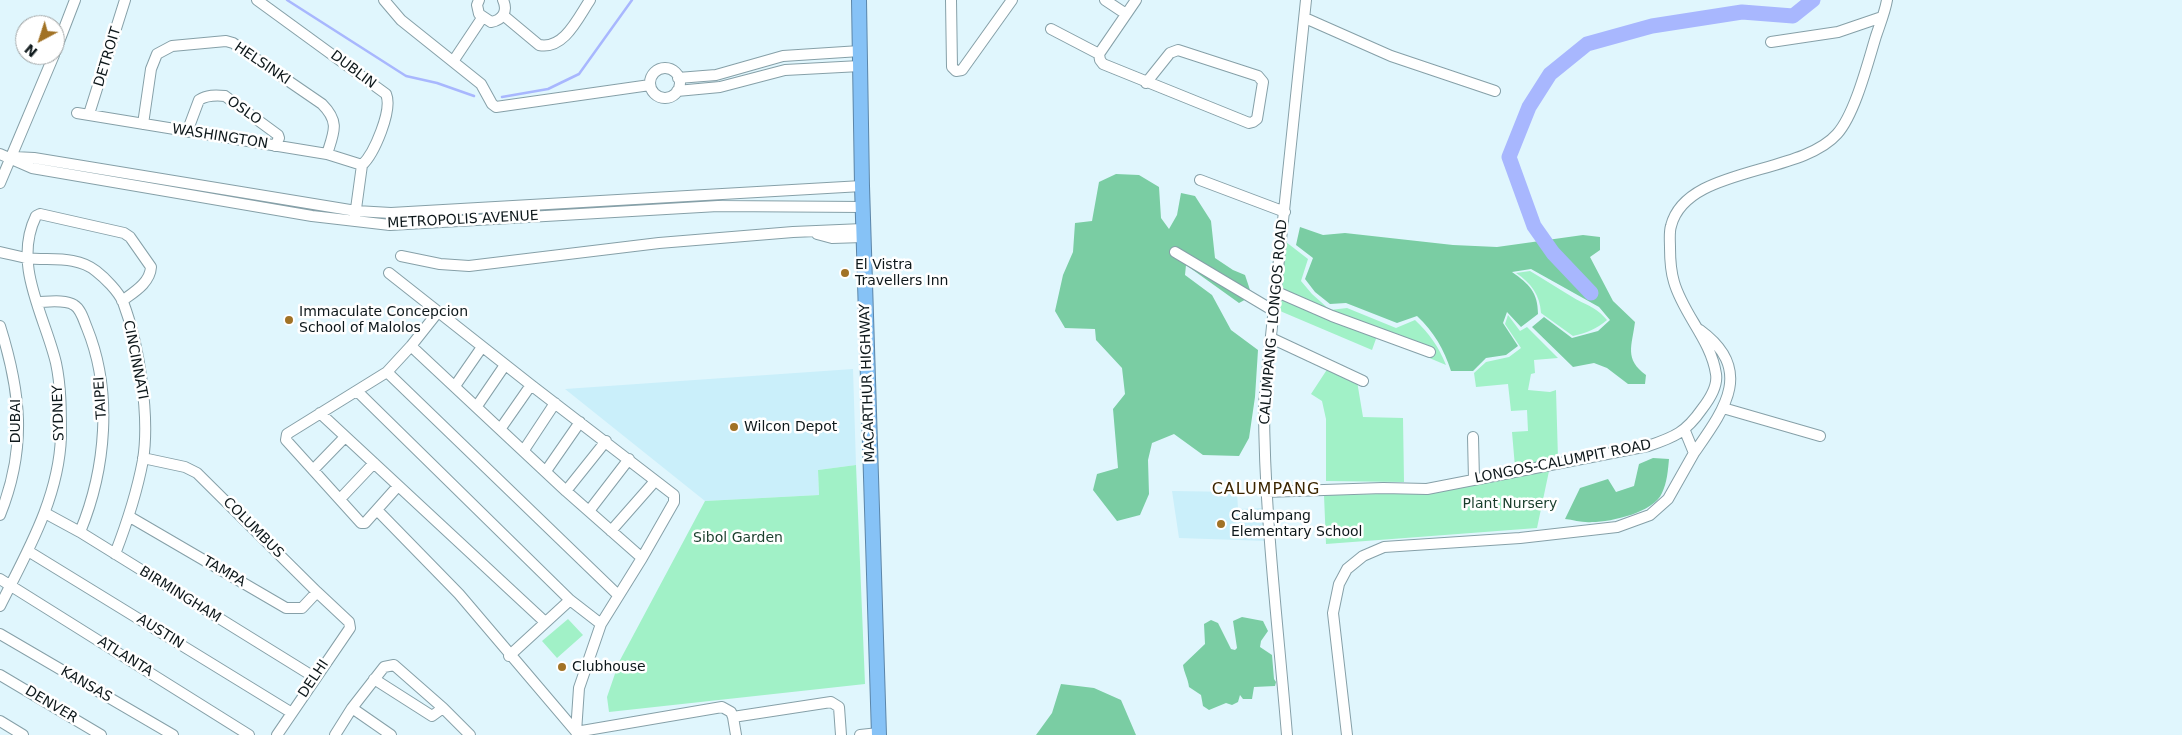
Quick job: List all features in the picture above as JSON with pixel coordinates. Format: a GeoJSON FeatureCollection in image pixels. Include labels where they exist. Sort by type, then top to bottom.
{"type":"FeatureCollection","features":[{"type":"Feature","properties":{"kind":"highway","name":"MACARTHUR HIGHWAY"},"geometry":{"type":"LineString","coordinates":[[859,0],[862,207],[879,734]]}},
{"type":"Feature","properties":{"kind":"street"},"geometry":{"type":"LineString","coordinates":[[65,25],[75,0]]}},
{"type":"Feature","properties":{"kind":"street","name":"DETROIT"},"geometry":{"type":"LineString","coordinates":[[89,114],[125,0]]}},
{"type":"Feature","properties":{"kind":"street","name":"DUBLIN"},"geometry":{"type":"LineString","coordinates":[[257,0],[386,94],[388,105],[374,149],[362,165]]}},
{"type":"Feature","properties":{"kind":"street"},"geometry":{"type":"LineString","coordinates":[[384,0],[401,20],[454,60],[481,84],[492,104],[496,106],[650,85]]}},
{"type":"Feature","properties":{"kind":"street"},"geometry":{"type":"LineString","coordinates":[[479,0],[477,10],[482,18],[491,22],[500,19],[503,15],[506,6],[504,0]]}},
{"type":"Feature","properties":{"kind":"street"},"geometry":{"type":"LineString","coordinates":[[503,15],[539,45],[546,46],[561,41],[590,0]]}},
{"type":"Feature","properties":{"kind":"street"},"geometry":{"type":"LineString","coordinates":[[951,0],[952,68],[956,71],[962,70],[1012,0]]}},
{"type":"Feature","properties":{"kind":"street"},"geometry":{"type":"LineString","coordinates":[[1105,0],[1126,14]]}},
{"type":"Feature","properties":{"kind":"street"},"geometry":{"type":"LineString","coordinates":[[1136,0],[1099,54],[1100,60],[1104,64],[1146,83],[1249,123],[1253,122],[1256,118],[1263,82],[1258,76],[1178,50],[1170,53],[1146,83]]}},
{"type":"Feature","properties":{"kind":"street","name":"CALUMPANG - LONGOS ROAD"},"geometry":{"type":"LineString","coordinates":[[1287,735],[1266,492],[1264,403],[1306,0]]}},
{"type":"Feature","properties":{"kind":"street","name":"LONGOS-CALUMPIT ROAD"},"geometry":{"type":"LineString","coordinates":[[1266,492],[1384,488],[1427,489],[1648,446],[1685,431],[1711,397],[1717,376],[1698,329],[1682,300],[1674,280],[1670,254],[1670,226],[1680,206],[1696,192],[1812,151],[1828,142],[1838,133],[1849,113],[1865,72],[1882,17],[1889,1]]}},
{"type":"Feature","properties":{"kind":"street"},"geometry":{"type":"LineString","coordinates":[[1771,42],[1838,32],[1882,17]]}},
{"type":"Feature","properties":{"kind":"street"},"geometry":{"type":"LineString","coordinates":[[454,60],[482,18]]}},
{"type":"Feature","properties":{"kind":"street"},"geometry":{"type":"LineString","coordinates":[[1305,18],[1391,56],[1495,91]]}},
{"type":"Feature","properties":{"kind":"street"},"geometry":{"type":"LineString","coordinates":[[1051,29],[1099,54]]}},
{"type":"Feature","properties":{"kind":"street","name":"HELSINKI"},"geometry":{"type":"LineString","coordinates":[[143,124],[151,70],[157,54],[172,46],[226,41],[233,43],[331,113],[334,128],[327,154]]}},
{"type":"Feature","properties":{"kind":"street"},"geometry":{"type":"LineString","coordinates":[[678,78],[716,74],[783,56],[860,51]]}},
{"type":"Feature","properties":{"kind":"street"},"geometry":{"type":"LineString","coordinates":[[783,56],[785,70]]}},
{"type":"Feature","properties":{"kind":"street"},"geometry":{"type":"LineString","coordinates":[[0,183],[5,156],[48,65]]}},
{"type":"Feature","properties":{"kind":"street"},"geometry":{"type":"LineString","coordinates":[[677,91],[720,87],[785,70],[860,66]]}},
{"type":"Feature","properties":{"kind":"street"},"geometry":{"type":"LineString","coordinates":[[660,70],[671,70],[678,78],[679,86],[673,96],[663,98],[655,94],[650,85],[653,74],[660,70]]}},
{"type":"Feature","properties":{"kind":"street","name":"OSLO"},"geometry":{"type":"LineString","coordinates":[[187,132],[199,100],[210,95],[219,95],[225,96],[278,135],[279,138],[275,146]]}},
{"type":"Feature","properties":{"kind":"street","name":"WASHINGTON"},"geometry":{"type":"LineString","coordinates":[[77,113],[327,154],[362,165]]}},
{"type":"Feature","properties":{"kind":"street","name":"METROPOLIS AVENUE"},"geometry":{"type":"LineString","coordinates":[[5,156],[44,159],[355,216],[390,225],[718,206],[862,207]]}},
{"type":"Feature","properties":{"kind":"street"},"geometry":{"type":"LineString","coordinates":[[355,216],[362,165]]}},
{"type":"Feature","properties":{"kind":"street"},"geometry":{"type":"LineString","coordinates":[[1200,180],[1285,212]]}},
{"type":"Feature","properties":{"kind":"street","name":"METROPOLIS AVENUE"},"geometry":{"type":"LineString","coordinates":[[355,216],[717,193],[862,186]]}},
{"type":"Feature","properties":{"kind":"street"},"geometry":{"type":"LineString","coordinates":[[839,188],[841,207]]}},
{"type":"Feature","properties":{"kind":"street","name":"SYDNEY"},"geometry":{"type":"LineString","coordinates":[[0,606],[28,551],[44,513],[60,460],[60,408],[56,364],[26,258],[34,220],[40,214],[116,230],[130,236],[151,267],[151,274],[147,280],[122,301]]}},
{"type":"Feature","properties":{"kind":"street"},"geometry":{"type":"LineString","coordinates":[[402,256],[440,264],[469,266],[659,243],[812,232],[863,233]]}},
{"type":"Feature","properties":{"kind":"street","name":"CINCINNATI"},"geometry":{"type":"LineString","coordinates":[[0,252],[26,258],[70,260],[83,264],[95,270],[111,286],[122,301],[139,370],[145,431],[143,458],[130,518],[115,554]]}},
{"type":"Feature","properties":{"kind":"street"},"geometry":{"type":"LineString","coordinates":[[1174,252],[1274,311]]}},
{"type":"Feature","properties":{"kind":"street"},"geometry":{"type":"LineString","coordinates":[[389,273],[674,495],[675,499],[642,558],[601,624],[579,688],[577,734]]}},
{"type":"Feature","properties":{"kind":"street"},"geometry":{"type":"LineString","coordinates":[[1277,292],[1332,316],[1430,352]]}},
{"type":"Feature","properties":{"kind":"street","name":"TAIPEI"},"geometry":{"type":"LineString","coordinates":[[37,302],[69,303],[79,309],[89,334],[101,378],[104,417],[100,451],[94,492],[80,532]]}},
{"type":"Feature","properties":{"kind":"street"},"geometry":{"type":"LineString","coordinates":[[398,486],[365,523],[361,523],[286,440],[286,437],[287,434],[358,392],[387,372],[438,312]]}},
{"type":"Feature","properties":{"kind":"street","name":"DUBAI"},"geometry":{"type":"LineString","coordinates":[[0,326],[13,365],[19,412],[15,469],[0,515]]}},
{"type":"Feature","properties":{"kind":"street"},"geometry":{"type":"LineString","coordinates":[[1347,735],[1333,613],[1339,584],[1347,569],[1363,556],[1384,547],[1520,538],[1617,527],[1650,515],[1668,499],[1694,453],[1723,408],[1732,380],[1725,359],[1712,338],[1698,329]]}},
{"type":"Feature","properties":{"kind":"street"},"geometry":{"type":"LineString","coordinates":[[1271,338],[1363,381]]}},
{"type":"Feature","properties":{"kind":"street"},"geometry":{"type":"LineString","coordinates":[[411,346],[501,428],[566,491],[642,558]]}},
{"type":"Feature","properties":{"kind":"street"},"geometry":{"type":"LineString","coordinates":[[455,386],[482,347]]}},
{"type":"Feature","properties":{"kind":"street"},"geometry":{"type":"LineString","coordinates":[[477,406],[505,365]]}},
{"type":"Feature","properties":{"kind":"street"},"geometry":{"type":"LineString","coordinates":[[387,372],[618,595]]}},
{"type":"Feature","properties":{"kind":"street"},"geometry":{"type":"LineString","coordinates":[[501,428],[531,385]]}},
{"type":"Feature","properties":{"kind":"street"},"geometry":{"type":"LineString","coordinates":[[358,392],[570,600],[601,624]]}},
{"type":"Feature","properties":{"kind":"street"},"geometry":{"type":"LineString","coordinates":[[524,450],[555,403]]}},
{"type":"Feature","properties":{"kind":"street"},"geometry":{"type":"LineString","coordinates":[[1723,408],[1820,436]]}},
{"type":"Feature","properties":{"kind":"street"},"geometry":{"type":"LineString","coordinates":[[320,413],[545,622]]}},
{"type":"Feature","properties":{"kind":"street"},"geometry":{"type":"LineString","coordinates":[[546,471],[580,422]]}},
{"type":"Feature","properties":{"kind":"street"},"geometry":{"type":"LineString","coordinates":[[1685,431],[1694,453]]}},
{"type":"Feature","properties":{"kind":"street"},"geometry":{"type":"LineString","coordinates":[[313,470],[345,437]]}},
{"type":"Feature","properties":{"kind":"street"},"geometry":{"type":"LineString","coordinates":[[1473,437],[1474,480]]}},
{"type":"Feature","properties":{"kind":"street"},"geometry":{"type":"LineString","coordinates":[[566,491],[606,442]]}},
{"type":"Feature","properties":{"kind":"street","name":"COLUMBUS"},"geometry":{"type":"LineString","coordinates":[[143,458],[184,467],[197,473],[317,592],[350,622]]}},
{"type":"Feature","properties":{"kind":"street"},"geometry":{"type":"LineString","coordinates":[[589,511],[629,459]]}},
{"type":"Feature","properties":{"kind":"street"},"geometry":{"type":"LineString","coordinates":[[340,500],[374,463]]}},
{"type":"Feature","properties":{"kind":"street"},"geometry":{"type":"LineString","coordinates":[[611,531],[655,481]]}},
{"type":"Feature","properties":{"kind":"street"},"geometry":{"type":"LineString","coordinates":[[377,510],[459,594],[509,656],[577,734]]}},
{"type":"Feature","properties":{"kind":"street","name":"BIRMINGHAM"},"geometry":{"type":"LineString","coordinates":[[44,513],[80,532],[314,677]]}},
{"type":"Feature","properties":{"kind":"street","name":"TAMPA"},"geometry":{"type":"LineString","coordinates":[[130,518],[286,608],[302,608],[317,592]]}},
{"type":"Feature","properties":{"kind":"street","name":"AUSTIN"},"geometry":{"type":"LineString","coordinates":[[28,551],[292,713]]}},
{"type":"Feature","properties":{"kind":"street","name":"ATLANTA"},"geometry":{"type":"LineString","coordinates":[[0,579],[249,735]]}},
{"type":"Feature","properties":{"kind":"street"},"geometry":{"type":"LineString","coordinates":[[509,656],[570,600]]}},
{"type":"Feature","properties":{"kind":"street","name":"DELHI"},"geometry":{"type":"LineString","coordinates":[[277,735],[314,677],[350,628],[350,622]]}},
{"type":"Feature","properties":{"kind":"street","name":"KANSAS"},"geometry":{"type":"LineString","coordinates":[[0,634],[173,735]]}},
{"type":"Feature","properties":{"kind":"street"},"geometry":{"type":"LineString","coordinates":[[335,735],[352,708],[384,666],[394,665],[443,708],[470,735]]}},
{"type":"Feature","properties":{"kind":"street","name":"DENVER"},"geometry":{"type":"LineString","coordinates":[[0,675],[101,735]]}},
{"type":"Feature","properties":{"kind":"street"},"geometry":{"type":"LineString","coordinates":[[374,679],[432,716],[443,708]]}},
{"type":"Feature","properties":{"kind":"street"},"geometry":{"type":"LineString","coordinates":[[733,717],[832,702],[839,707],[841,735]]}},
{"type":"Feature","properties":{"kind":"street"},"geometry":{"type":"LineString","coordinates":[[577,734],[722,707],[731,712],[736,735]]}},
{"type":"Feature","properties":{"kind":"street"},"geometry":{"type":"LineString","coordinates":[[352,708],[391,735]]}},
{"type":"Feature","properties":{"kind":"street"},"geometry":{"type":"LineString","coordinates":[[0,721],[23,735]]}},
{"type":"Feature","properties":{"kind":"street"},"geometry":{"type":"LineString","coordinates":[[860,735],[879,734]]}},
{"type":"Feature","properties":{"kind":"shaded area","name":"Wilcon Depot"},"geometry":{"type":"Polygon","coordinates":[[[853,369],[856,465],[818,470],[819,495],[705,501],[565,389],[853,369]]]}},
{"type":"Feature","properties":{"kind":"shaded area","name":"Calumpang Elementary School"},"geometry":{"type":"Polygon","coordinates":[[[1172,491],[1237,492],[1238,509],[1265,508],[1267,541],[1179,538],[1172,491]]]}},
{"type":"Feature","properties":{"kind":"green space"},"geometry":{"type":"Polygon","coordinates":[[[1116,174],[1139,175],[1159,187],[1161,218],[1169,229],[1177,215],[1181,193],[1195,196],[1211,221],[1215,258],[1233,270],[1245,275],[1252,296],[1239,303],[1186,265],[1185,275],[1212,295],[1231,330],[1258,350],[1255,397],[1249,438],[1239,456],[1203,455],[1174,434],[1152,443],[1148,460],[1149,494],[1140,515],[1117,521],[1093,490],[1097,474],[1118,468],[1113,409],[1125,394],[1122,368],[1096,340],[1095,329],[1065,328],[1055,311],[1063,275],[1073,252],[1075,223],[1092,221],[1099,182],[1116,174]]]}},
{"type":"Feature","properties":{"kind":"green space"},"geometry":{"type":"Polygon","coordinates":[[[1300,227],[1323,235],[1345,233],[1453,245],[1497,247],[1583,235],[1600,237],[1600,250],[1590,257],[1613,301],[1635,322],[1631,352],[1635,363],[1646,375],[1645,384],[1628,384],[1607,368],[1594,363],[1573,367],[1532,327],[1544,317],[1572,338],[1598,331],[1610,320],[1599,307],[1531,269],[1512,272],[1531,289],[1538,306],[1538,314],[1521,327],[1507,312],[1503,323],[1518,346],[1506,355],[1486,358],[1473,371],[1451,371],[1438,341],[1417,316],[1397,323],[1346,303],[1330,304],[1315,292],[1305,279],[1313,258],[1296,245],[1300,227]]]}},
{"type":"Feature","properties":{"kind":"green space"},"geometry":{"type":"Polygon","coordinates":[[[1286,242],[1308,259],[1301,281],[1330,310],[1347,308],[1396,328],[1415,320],[1433,341],[1446,365],[1377,336],[1372,350],[1280,311],[1286,242]]]}},
{"type":"Feature","properties":{"kind":"green space"},"geometry":{"type":"Polygon","coordinates":[[[1530,271],[1595,309],[1607,320],[1591,330],[1573,336],[1541,313],[1539,301],[1534,290],[1516,273],[1530,271]]]}},
{"type":"Feature","properties":{"kind":"green space"},"geometry":{"type":"Polygon","coordinates":[[[1508,315],[1520,331],[1527,327],[1558,358],[1534,360],[1535,373],[1531,374],[1528,390],[1550,392],[1556,390],[1558,459],[1515,467],[1512,432],[1528,431],[1527,410],[1511,411],[1508,384],[1476,387],[1474,373],[1486,362],[1509,357],[1521,348],[1505,324],[1508,315]]]}},
{"type":"Feature","properties":{"kind":"green space"},"geometry":{"type":"Polygon","coordinates":[[[1328,368],[1357,381],[1363,417],[1403,418],[1404,482],[1326,481],[1326,419],[1322,401],[1311,394],[1328,368]]]}},
{"type":"Feature","properties":{"kind":"green space"},"geometry":{"type":"Polygon","coordinates":[[[1653,458],[1669,459],[1664,489],[1658,500],[1650,506],[1632,515],[1600,522],[1582,522],[1565,519],[1580,488],[1608,479],[1616,492],[1634,486],[1639,464],[1653,458]]]}},
{"type":"Feature","properties":{"kind":"green space","name":"Sibol Garden"},"geometry":{"type":"Polygon","coordinates":[[[856,465],[865,684],[609,712],[607,697],[619,662],[705,501],[819,495],[818,470],[856,465]]]}},
{"type":"Feature","properties":{"kind":"green space","name":"Plant Nursery"},"geometry":{"type":"Polygon","coordinates":[[[1549,471],[1537,528],[1326,544],[1324,495],[1435,493],[1549,471]]]}},
{"type":"Feature","properties":{"kind":"green space"},"geometry":{"type":"Polygon","coordinates":[[[1242,617],[1263,621],[1268,631],[1261,641],[1260,647],[1272,655],[1275,686],[1254,687],[1252,699],[1243,699],[1240,695],[1238,702],[1232,705],[1226,703],[1209,710],[1203,706],[1201,695],[1189,687],[1183,665],[1205,644],[1204,624],[1211,620],[1218,623],[1231,649],[1235,650],[1237,648],[1233,621],[1242,617]]]}},
{"type":"Feature","properties":{"kind":"green space"},"geometry":{"type":"Polygon","coordinates":[[[568,619],[583,635],[557,658],[542,641],[568,619]]]}},
{"type":"Feature","properties":{"kind":"green space"},"geometry":{"type":"Polygon","coordinates":[[[1061,684],[1094,688],[1121,700],[1136,735],[1036,735],[1052,713],[1061,684]]]}},
{"type":"Feature","properties":{"kind":"waterway"},"geometry":{"type":"LineString","coordinates":[[287,0],[406,76],[437,83],[474,96]]}},
{"type":"Feature","properties":{"kind":"waterway"},"geometry":{"type":"LineString","coordinates":[[502,97],[548,89],[579,74],[632,0]]}},
{"type":"Feature","properties":{"kind":"waterway"},"geometry":{"type":"LineString","coordinates":[[1591,293],[1553,253],[1534,226],[1509,157],[1529,107],[1550,74],[1587,44],[1652,26],[1742,12],[1793,16],[1813,0]]}},
{"type":"Feature","properties":{"kind":"place","name":"El Vistra Travellers Inn"},"geometry":{"type":"Point","coordinates":[845,273]}},
{"type":"Feature","properties":{"kind":"place","name":"Immaculate Concepcion School of Malolos"},"geometry":{"type":"Point","coordinates":[289,320]}},
{"type":"Feature","properties":{"kind":"place","name":"Wilcon Depot"},"geometry":{"type":"Point","coordinates":[734,427]}},
{"type":"Feature","properties":{"kind":"place","name":"Calumpang Elementary School"},"geometry":{"type":"Point","coordinates":[1221,524]}},
{"type":"Feature","properties":{"kind":"place","name":"Clubhouse"},"geometry":{"type":"Point","coordinates":[562,667]}},
{"type":"Feature","properties":{"kind":"district","name":"CALUMPANG"},"geometry":{"type":"Point","coordinates":[1266,490]}}]}
